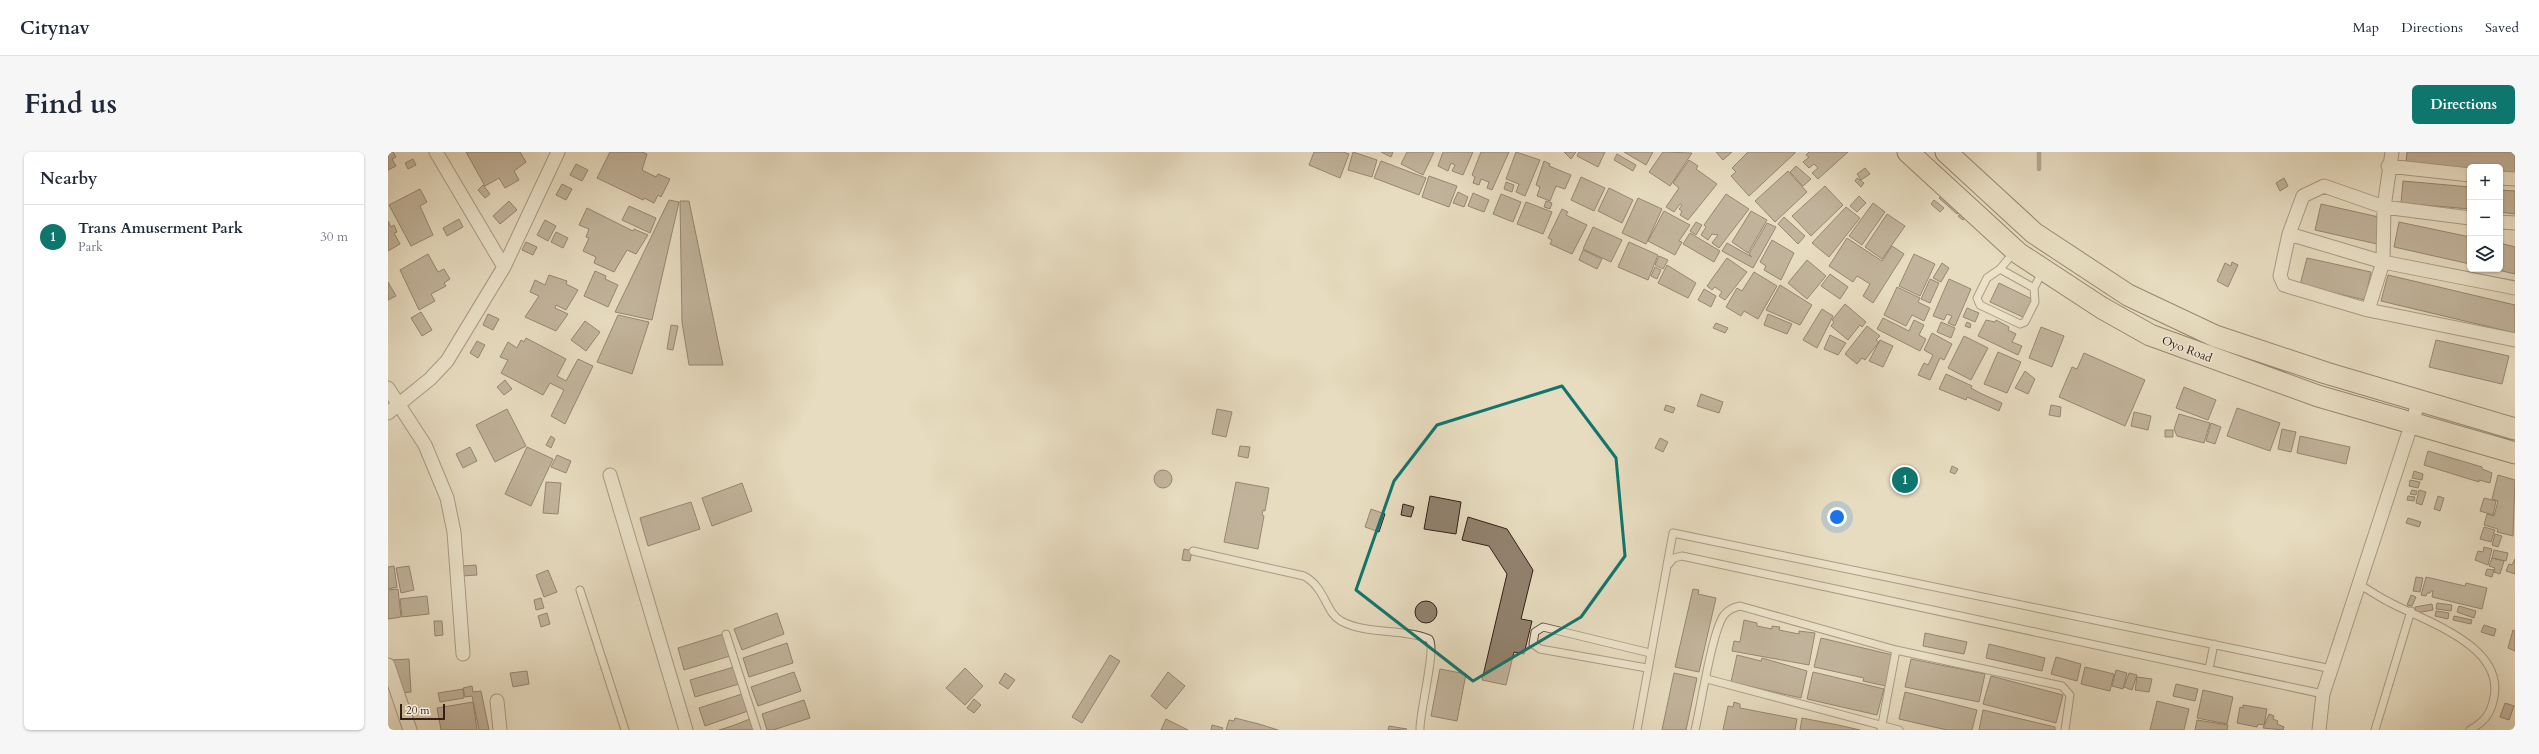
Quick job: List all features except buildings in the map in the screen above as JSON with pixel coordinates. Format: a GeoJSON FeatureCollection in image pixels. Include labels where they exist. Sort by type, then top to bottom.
{"type":"FeatureCollection","features":[{"type":"Feature","properties":{"kind":"main road","name":"Oyo Road"},"geometry":{"type":"LineString","coordinates":[[1908,152],[2015,250],[2102,308],[2150,335],[2318,396],[2515,453]]}},
{"type":"Feature","properties":{"kind":"main road","name":"Oyo Road"},"geometry":{"type":"LineString","coordinates":[[1946,152],[2034,233],[2128,295],[2215,336],[2419,401],[2515,428]]}},
{"type":"Feature","properties":{"kind":"street"},"geometry":{"type":"LineString","coordinates":[[436,152],[504,267]]}},
{"type":"Feature","properties":{"kind":"street"},"geometry":{"type":"LineString","coordinates":[[388,413],[430,379],[447,361],[504,267],[558,152]]}},
{"type":"Feature","properties":{"kind":"street"},"geometry":{"type":"LineString","coordinates":[[2368,310],[2383,262],[2384,207],[2388,166],[2392,152]]}},
{"type":"Feature","properties":{"kind":"street"},"geometry":{"type":"LineString","coordinates":[[2388,166],[2467,175]]}},
{"type":"Feature","properties":{"kind":"street"},"geometry":{"type":"LineString","coordinates":[[2503,178],[2515,180]]}},
{"type":"Feature","properties":{"kind":"street"},"geometry":{"type":"LineString","coordinates":[[2467,218],[2384,207],[2324,186],[2303,196],[2289,234],[2280,276],[2284,285],[2368,310],[2515,340]]}},
{"type":"Feature","properties":{"kind":"street"},"geometry":{"type":"LineString","coordinates":[[2503,222],[2515,224]]}},
{"type":"Feature","properties":{"kind":"street"},"geometry":{"type":"LineString","coordinates":[[2289,234],[2383,262],[2515,288]]}},
{"type":"Feature","properties":{"kind":"street"},"geometry":{"type":"LineString","coordinates":[[388,388],[425,445],[447,498],[454,532],[463,654]]}},
{"type":"Feature","properties":{"kind":"street"},"geometry":{"type":"LineString","coordinates":[[2319,730],[2324,694],[2419,401]]}},
{"type":"Feature","properties":{"kind":"street"},"geometry":{"type":"LineString","coordinates":[[610,474],[686,730]]}},
{"type":"Feature","properties":{"kind":"street"},"geometry":{"type":"LineString","coordinates":[[388,665],[410,730]]}},
{"type":"Feature","properties":{"kind":"street"},"geometry":{"type":"LineString","coordinates":[[497,701],[500,730]]}},
{"type":"Feature","properties":{"kind":"lane"},"geometry":{"type":"LineString","coordinates":[[2015,250],[2000,269],[1987,278],[1977,298],[1980,305],[2020,324],[2025,322],[2035,302],[2034,288],[2043,269]]}},
{"type":"Feature","properties":{"kind":"lane"},"geometry":{"type":"LineString","coordinates":[[2000,269],[2034,288]]}},
{"type":"Feature","properties":{"kind":"lane"},"geometry":{"type":"LineString","coordinates":[[1637,730],[1647,668],[1673,533],[2332,669]]}},
{"type":"Feature","properties":{"kind":"lane"},"geometry":{"type":"LineString","coordinates":[[1193,551],[1304,576],[1319,586],[1340,620],[1357,626],[1430,639],[1432,651],[1420,718],[1420,730]]}},
{"type":"Feature","properties":{"kind":"lane"},"geometry":{"type":"LineString","coordinates":[[1667,566],[1674,558],[1682,556],[2324,694]]}},
{"type":"Feature","properties":{"kind":"lane"},"geometry":{"type":"LineString","coordinates":[[2360,584],[2390,602],[2411,611],[2467,642],[2491,669],[2496,685],[2489,715],[2482,723],[2470,730]]}},
{"type":"Feature","properties":{"kind":"lane"},"geometry":{"type":"LineString","coordinates":[[580,590],[625,730]]}},
{"type":"Feature","properties":{"kind":"lane"},"geometry":{"type":"LineString","coordinates":[[1696,730],[1717,631],[1724,614],[1740,606],[1896,650],[2062,686],[2070,695],[2065,730]]}},
{"type":"Feature","properties":{"kind":"lane"},"geometry":{"type":"LineString","coordinates":[[2375,730],[2411,611]]}},
{"type":"Feature","properties":{"kind":"lane"},"geometry":{"type":"LineString","coordinates":[[1647,668],[1540,649],[1534,644],[1535,632],[1543,627],[1650,653]]}},
{"type":"Feature","properties":{"kind":"lane"},"geometry":{"type":"LineString","coordinates":[[726,634],[757,730]]}},
{"type":"Feature","properties":{"kind":"lane"},"geometry":{"type":"LineString","coordinates":[[2209,669],[2214,644]]}},
{"type":"Feature","properties":{"kind":"lane"},"geometry":{"type":"LineString","coordinates":[[1881,728],[1896,650]]}},
{"type":"Feature","properties":{"kind":"lane"},"geometry":{"type":"LineString","coordinates":[[1707,679],[1881,728],[1899,730]]}},
{"type":"Feature","properties":{"kind":"highlighted area"},"geometry":{"type":"Polygon","coordinates":[[[1562,386],[1616,458],[1625,556],[1581,617],[1473,681],[1356,590],[1394,481],[1437,425],[1562,386]]]}},
{"type":"Feature","properties":{"kind":"waterway"},"geometry":{"type":"LineString","coordinates":[[2039,152],[2039,169]]}},
{"type":"Feature","properties":{"kind":"place","name":"Trans Amuserment Park"},"geometry":{"type":"Point","coordinates":[1905,480]}}]}
